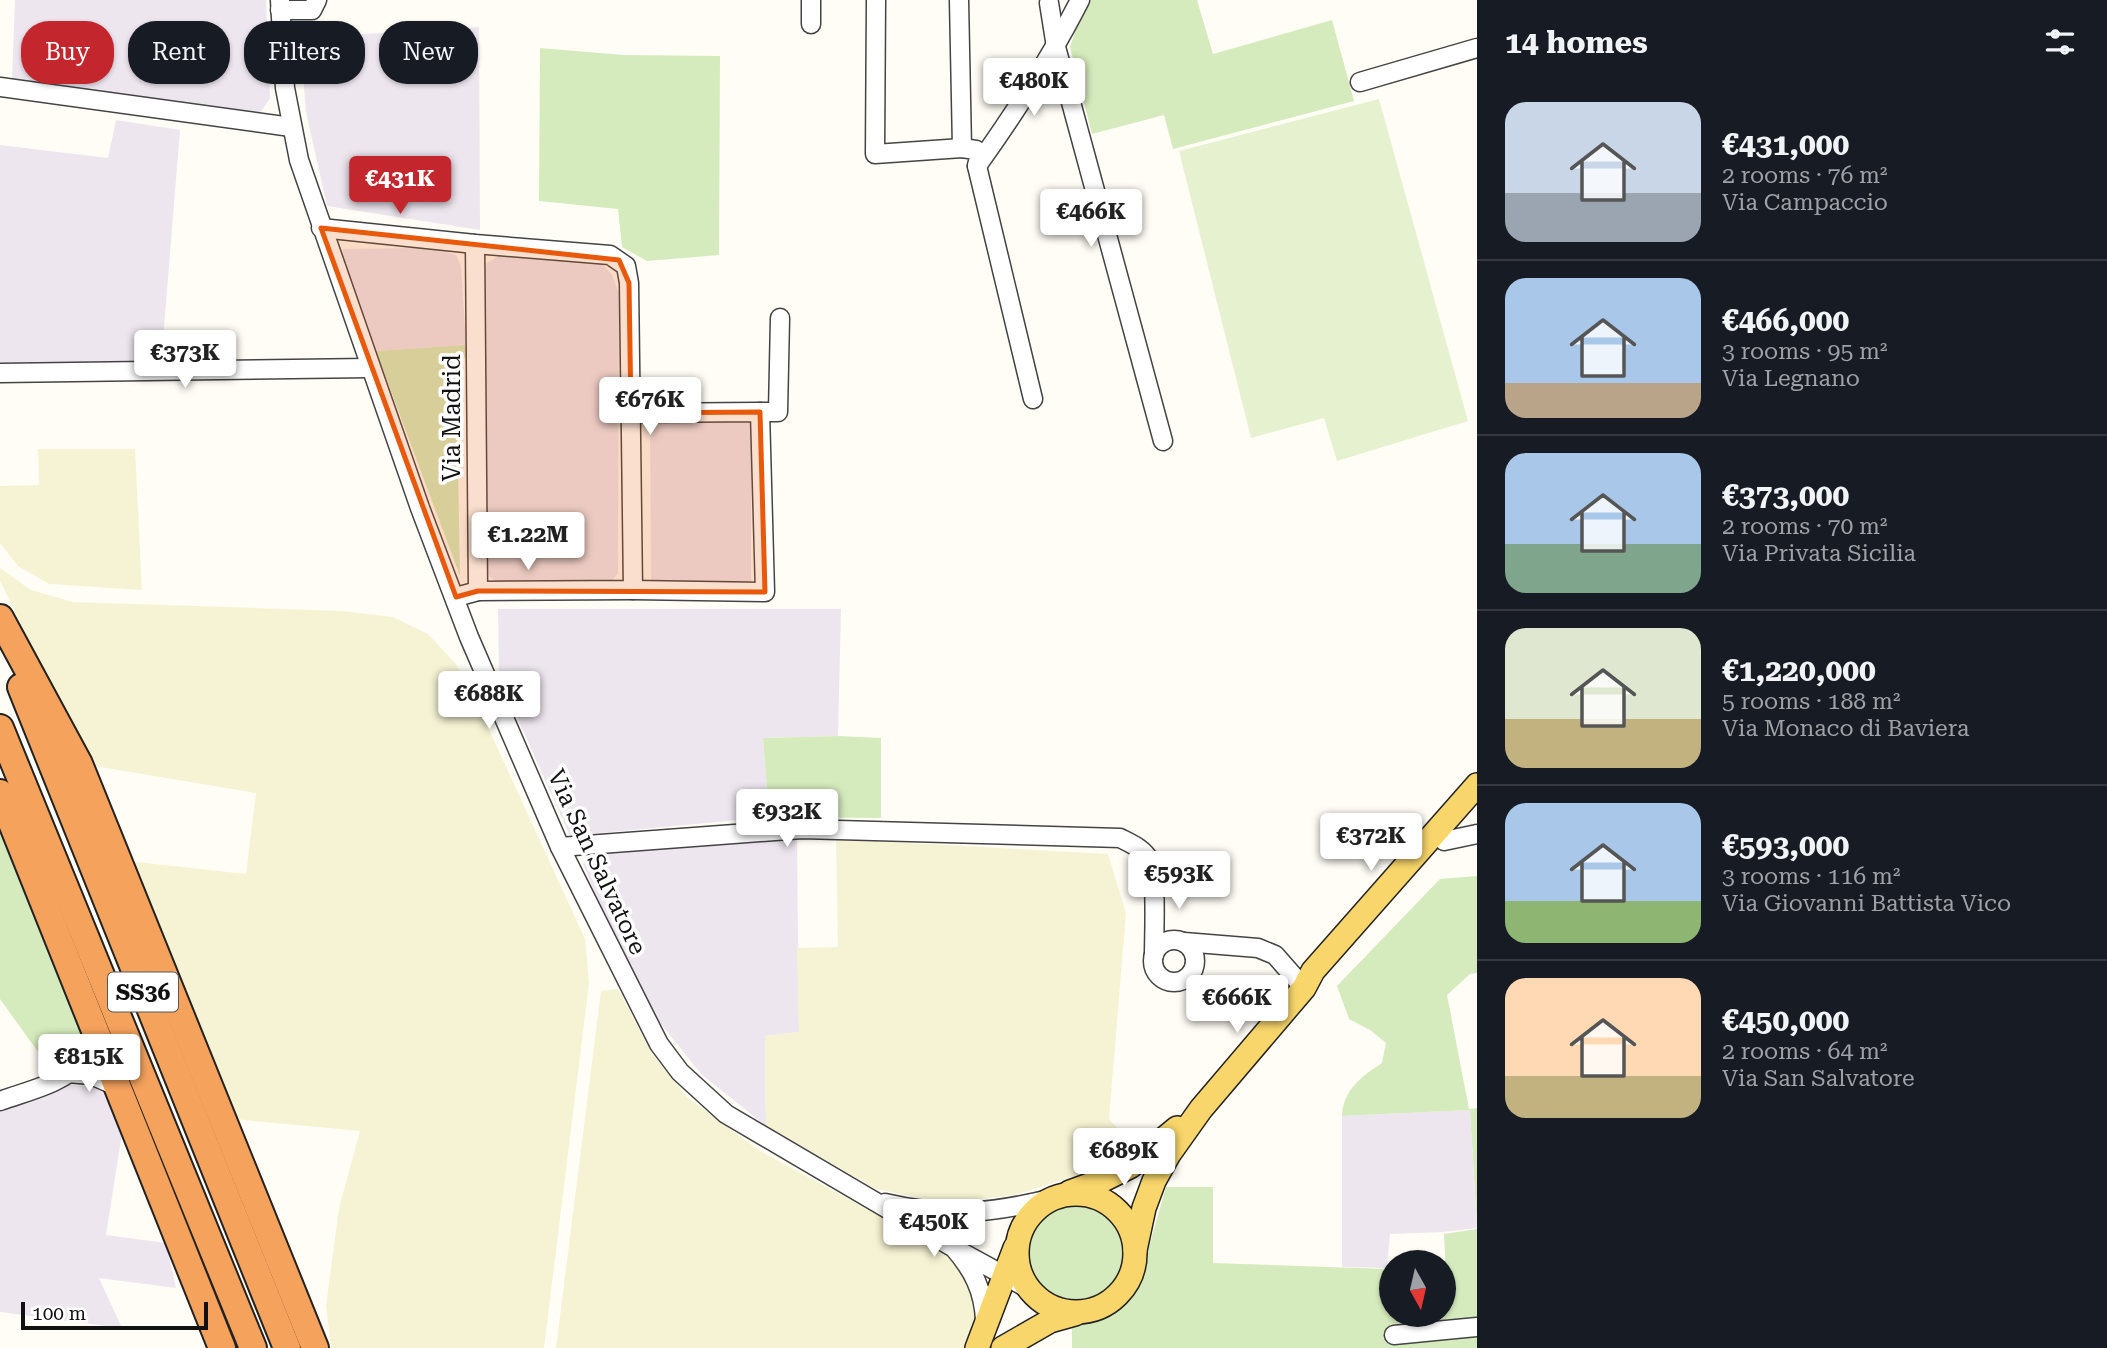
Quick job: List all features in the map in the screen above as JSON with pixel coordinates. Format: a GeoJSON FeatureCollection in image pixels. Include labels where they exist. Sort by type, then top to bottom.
{"type":"FeatureCollection","features":[{"type":"Feature","properties":{"kind":"highway"},"geometry":{"type":"LineString","coordinates":[[0,618],[79,764],[315,1348]]}},
{"type":"Feature","properties":{"kind":"highway","name":"SS36"},"geometry":{"type":"LineString","coordinates":[[0,635],[287,1348]]}},
{"type":"Feature","properties":{"kind":"highway","name":"SS36"},"geometry":{"type":"LineString","coordinates":[[0,728],[253,1348]]}},
{"type":"Feature","properties":{"kind":"highway"},"geometry":{"type":"LineString","coordinates":[[0,793],[222,1348]]}},
{"type":"Feature","properties":{"kind":"main road"},"geometry":{"type":"LineString","coordinates":[[1003,1348],[1050,1321],[1097,1309],[1122,1291],[1134,1265],[1144,1208],[1154,1181],[1169,1154],[1201,1109],[1304,988],[1313,971],[1477,785]]}},
{"type":"Feature","properties":{"kind":"main road"},"geometry":{"type":"LineString","coordinates":[[1304,988],[1319,981],[1477,803]]}},
{"type":"Feature","properties":{"kind":"main road"},"geometry":{"type":"LineString","coordinates":[[981,1338],[1025,1222],[1041,1206],[1131,1166],[1201,1109]]}},
{"type":"Feature","properties":{"kind":"main road"},"geometry":{"type":"LineString","coordinates":[[1059,1197],[1087,1195],[1107,1203],[1119,1212],[1130,1229],[1135,1250]]}},
{"type":"Feature","properties":{"kind":"main road"},"geometry":{"type":"LineString","coordinates":[[1017,1242],[1017,1262],[1022,1278],[1033,1295],[1050,1307],[1078,1313]]}},
{"type":"Feature","properties":{"kind":"street"},"geometry":{"type":"LineString","coordinates":[[280,5],[312,10],[317,0]]}},
{"type":"Feature","properties":{"kind":"street"},"geometry":{"type":"LineString","coordinates":[[811,0],[811,24]]}},
{"type":"Feature","properties":{"kind":"street"},"geometry":{"type":"LineString","coordinates":[[876,0],[875,155],[962,148],[976,150],[979,157],[977,166],[1033,399]]}},
{"type":"Feature","properties":{"kind":"street"},"geometry":{"type":"LineString","coordinates":[[960,0],[962,148]]}},
{"type":"Feature","properties":{"kind":"street"},"geometry":{"type":"LineString","coordinates":[[977,166],[1056,47],[1080,0]]}},
{"type":"Feature","properties":{"kind":"street"},"geometry":{"type":"LineString","coordinates":[[1080,0],[1066,7],[1048,2],[1056,47],[1163,441]]}},
{"type":"Feature","properties":{"kind":"street","name":"Via San Salvatore"},"geometry":{"type":"LineString","coordinates":[[280,5],[291,127],[305,181],[420,508],[469,637],[560,847],[659,1044],[680,1072],[736,1121],[876,1201],[901,1219],[1029,1289]]}},
{"type":"Feature","properties":{"kind":"street"},"geometry":{"type":"LineString","coordinates":[[1360,82],[1477,48]]}},
{"type":"Feature","properties":{"kind":"street"},"geometry":{"type":"LineString","coordinates":[[0,88],[291,127]]}},
{"type":"Feature","properties":{"kind":"street"},"geometry":{"type":"LineString","coordinates":[[321,228],[610,256],[626,266],[629,283],[633,590]]}},
{"type":"Feature","properties":{"kind":"street","name":"Via Madrid"},"geometry":{"type":"LineString","coordinates":[[475,244],[478,591]]}},
{"type":"Feature","properties":{"kind":"street"},"geometry":{"type":"LineString","coordinates":[[631,413],[778,412],[779,318]]}},
{"type":"Feature","properties":{"kind":"street"},"geometry":{"type":"LineString","coordinates":[[0,373],[369,368]]}},
{"type":"Feature","properties":{"kind":"street"},"geometry":{"type":"LineString","coordinates":[[456,597],[478,591],[765,592],[760,412]]}},
{"type":"Feature","properties":{"kind":"street"},"geometry":{"type":"LineString","coordinates":[[560,847],[802,829],[1120,838],[1140,848],[1151,862],[1154,969],[1163,979],[1176,982],[1188,977],[1195,966],[1212,952],[1227,946]]}},
{"type":"Feature","properties":{"kind":"street"},"geometry":{"type":"LineString","coordinates":[[1444,841],[1477,834]]}},
{"type":"Feature","properties":{"kind":"street"},"geometry":{"type":"LineString","coordinates":[[1154,898],[1163,923],[1194,952],[1195,966]]}},
{"type":"Feature","properties":{"kind":"street"},"geometry":{"type":"LineString","coordinates":[[1154,955],[1162,943],[1180,941],[1258,948],[1275,955],[1304,988]]}},
{"type":"Feature","properties":{"kind":"street"},"geometry":{"type":"LineString","coordinates":[[0,1101],[68,1073],[88,1054],[93,1030]]}},
{"type":"Feature","properties":{"kind":"street"},"geometry":{"type":"LineString","coordinates":[[68,1073],[91,1075],[116,1086]]}},
{"type":"Feature","properties":{"kind":"street","name":"Via San Salvatore"},"geometry":{"type":"LineString","coordinates":[[876,1201],[920,1211],[949,1213],[1013,1209],[1059,1197]]}},
{"type":"Feature","properties":{"kind":"street","name":"Via San Salvatore"},"geometry":{"type":"LineString","coordinates":[[954,1248],[970,1266],[978,1282],[982,1297],[981,1338]]}},
{"type":"Feature","properties":{"kind":"street"},"geometry":{"type":"LineString","coordinates":[[1394,1335],[1477,1327]]}},
{"type":"Feature","properties":{"kind":"highlighted area"},"geometry":{"type":"Polygon","coordinates":[[[321,228],[619,260],[629,283],[631,413],[760,412],[765,592],[478,591],[456,597],[321,228]]]}},
{"type":"Feature","properties":{"kind":"shaded area"},"geometry":{"type":"Polygon","coordinates":[[[15,0],[266,0],[267,21],[244,21],[244,84],[269,84],[270,98],[259,115],[40,84],[114,84],[114,21],[21,21],[21,81],[12,80],[15,0]]]}},
{"type":"Feature","properties":{"kind":"shaded area"},"geometry":{"type":"Polygon","coordinates":[[[478,27],[480,230],[327,206],[306,112],[304,84],[365,84],[365,34],[379,33],[379,84],[478,84],[478,27]]]}},
{"type":"Feature","properties":{"kind":"shaded area"},"geometry":{"type":"Polygon","coordinates":[[[116,120],[180,130],[161,364],[0,367],[0,145],[108,158],[116,120]]]}},
{"type":"Feature","properties":{"kind":"shaded area"},"geometry":{"type":"Polygon","coordinates":[[[343,249],[441,250],[456,255],[461,266],[466,345],[376,351],[343,262],[343,249]]]}},
{"type":"Feature","properties":{"kind":"shaded area"},"geometry":{"type":"Polygon","coordinates":[[[498,256],[601,263],[612,275],[619,294],[618,573],[610,583],[500,585],[489,576],[484,565],[483,271],[487,263],[498,256]]]}},
{"type":"Feature","properties":{"kind":"shaded area"},"geometry":{"type":"Polygon","coordinates":[[[650,422],[751,423],[751,581],[651,582],[650,422]]]}},
{"type":"Feature","properties":{"kind":"shaded area"},"geometry":{"type":"Polygon","coordinates":[[[38,449],[135,449],[142,590],[49,584],[18,566],[0,543],[0,486],[39,485],[38,449]]]}},
{"type":"Feature","properties":{"kind":"shaded area"},"geometry":{"type":"Polygon","coordinates":[[[0,568],[31,590],[73,602],[342,611],[393,617],[428,634],[455,663],[470,688],[585,939],[589,983],[544,1348],[331,1348],[326,1306],[339,1208],[360,1131],[234,1119],[128,861],[246,874],[256,793],[89,765],[0,581],[0,568]]]}},
{"type":"Feature","properties":{"kind":"shaded area"},"geometry":{"type":"Polygon","coordinates":[[[498,609],[841,609],[838,736],[763,738],[769,817],[570,836],[499,677],[498,609]]]}},
{"type":"Feature","properties":{"kind":"shaded area"},"geometry":{"type":"Polygon","coordinates":[[[797,839],[799,1032],[765,1036],[766,1126],[701,1074],[658,1020],[604,915],[583,864],[596,848],[797,839]]]}},
{"type":"Feature","properties":{"kind":"shaded area"},"geometry":{"type":"Polygon","coordinates":[[[836,839],[1108,854],[1126,913],[1109,1119],[1135,1148],[1111,1165],[1015,1195],[948,1203],[876,1189],[766,1126],[765,1036],[799,1032],[797,948],[838,947],[836,839]]]}},
{"type":"Feature","properties":{"kind":"shaded area"},"geometry":{"type":"Polygon","coordinates":[[[618,989],[652,1054],[688,1098],[760,1151],[950,1254],[968,1277],[975,1307],[973,1328],[965,1348],[556,1348],[601,991],[618,989]]]}},
{"type":"Feature","properties":{"kind":"shaded area"},"geometry":{"type":"Polygon","coordinates":[[[68,1085],[95,1087],[109,1097],[124,1121],[106,1235],[166,1243],[176,1288],[99,1278],[122,1328],[0,1312],[0,1108],[68,1085]]]}},
{"type":"Feature","properties":{"kind":"shaded area"},"geometry":{"type":"Polygon","coordinates":[[[1470,1110],[1477,1228],[1390,1234],[1389,1250],[1379,1250],[1379,1268],[1342,1267],[1342,1116],[1470,1110]]]}},
{"type":"Feature","properties":{"kind":"green space"},"geometry":{"type":"Polygon","coordinates":[[[1088,0],[1197,0],[1213,54],[1332,20],[1354,101],[1173,149],[1164,115],[1092,134],[1070,47],[1088,0]]]}},
{"type":"Feature","properties":{"kind":"green space"},"geometry":{"type":"Polygon","coordinates":[[[540,48],[623,55],[720,56],[719,255],[647,261],[622,247],[618,209],[539,201],[540,48]]]}},
{"type":"Feature","properties":{"kind":"green space"},"geometry":{"type":"Polygon","coordinates":[[[1379,99],[1468,421],[1337,461],[1324,418],[1251,438],[1179,151],[1379,99]]]}},
{"type":"Feature","properties":{"kind":"green space"},"geometry":{"type":"Polygon","coordinates":[[[466,345],[468,357],[456,359],[460,576],[376,351],[466,345]]]}},
{"type":"Feature","properties":{"kind":"green space"},"geometry":{"type":"Polygon","coordinates":[[[763,738],[881,738],[881,818],[769,817],[763,738]]]}},
{"type":"Feature","properties":{"kind":"green space"},"geometry":{"type":"Polygon","coordinates":[[[0,809],[78,1015],[81,1031],[77,1052],[56,1066],[46,1063],[0,999],[0,809]]]}},
{"type":"Feature","properties":{"kind":"green space"},"geometry":{"type":"Polygon","coordinates":[[[1477,876],[1477,973],[1470,974],[1447,995],[1469,1109],[1477,1108],[1477,1226],[1470,1110],[1342,1116],[1350,1091],[1382,1063],[1386,1043],[1370,1030],[1349,1019],[1337,986],[1440,879],[1477,876]]]}},
{"type":"Feature","properties":{"kind":"green space"},"geometry":{"type":"Polygon","coordinates":[[[1166,1187],[1213,1187],[1213,1263],[1379,1269],[1379,1327],[1456,1327],[1456,1250],[1445,1250],[1444,1234],[1477,1229],[1477,1348],[1072,1348],[1072,1325],[1113,1310],[1139,1282],[1166,1187]]]}},
{"type":"Feature","properties":{"kind":"green space"},"geometry":{"type":"Polygon","coordinates":[[[1076,1203],[1095,1206],[1112,1217],[1123,1234],[1126,1253],[1123,1272],[1112,1289],[1095,1300],[1076,1303],[1057,1300],[1040,1289],[1029,1272],[1026,1253],[1029,1234],[1040,1217],[1057,1206],[1076,1203]]]}}]}
